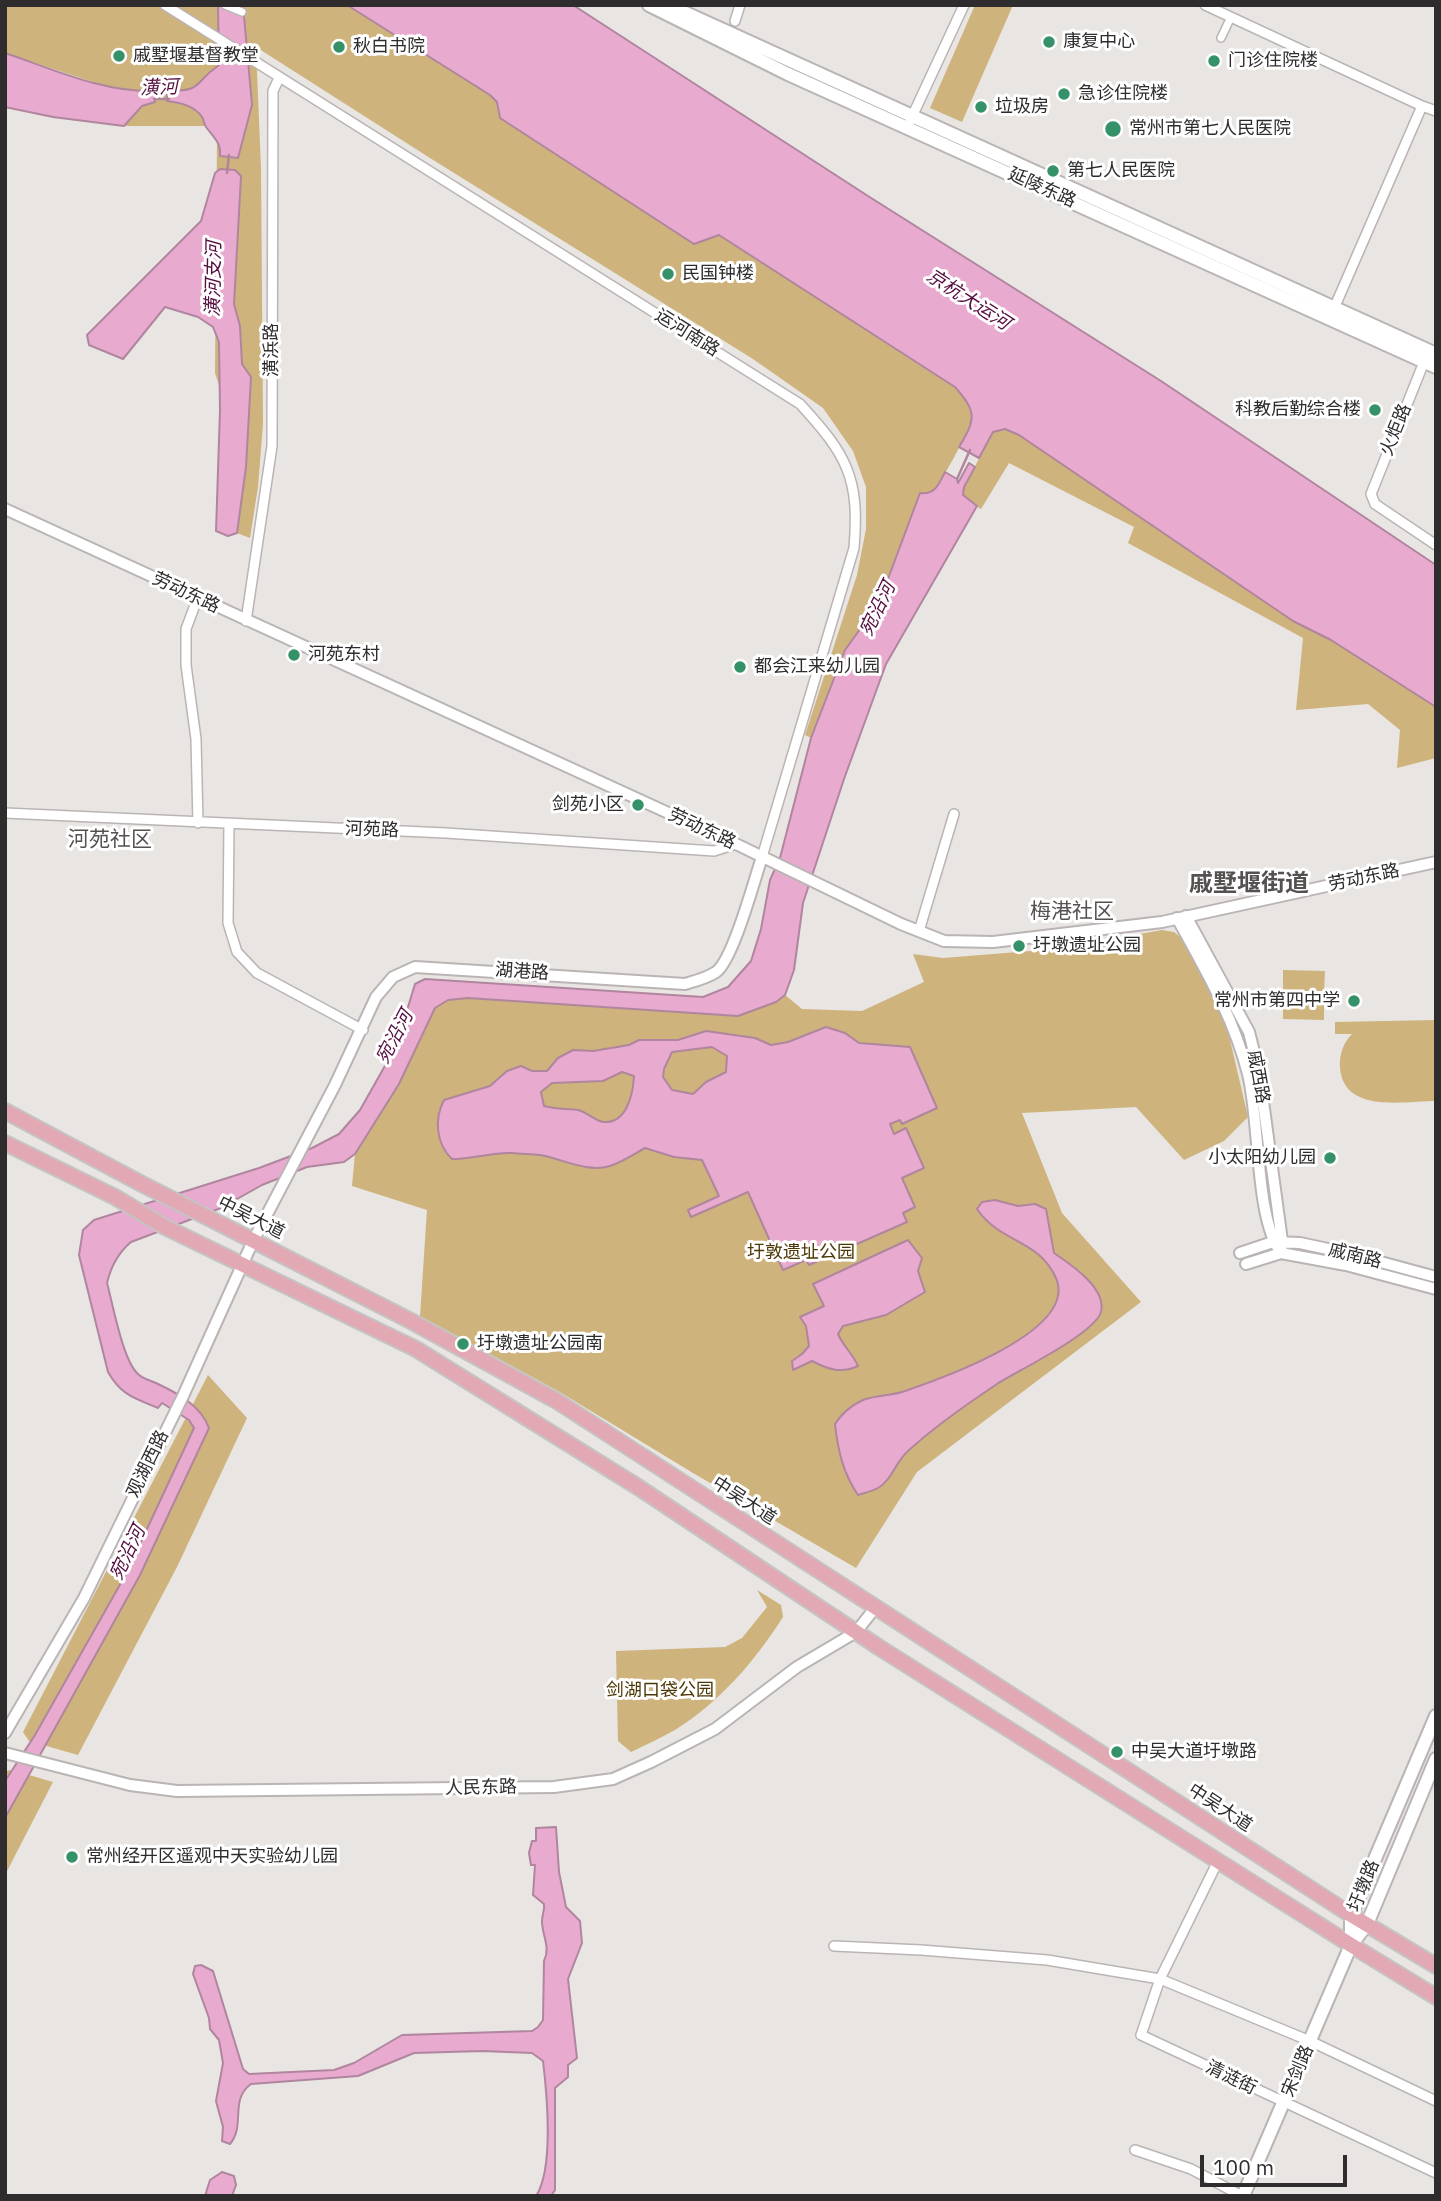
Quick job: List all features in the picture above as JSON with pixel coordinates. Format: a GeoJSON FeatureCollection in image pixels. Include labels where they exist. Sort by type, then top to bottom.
{"type":"FeatureCollection","features":[{"type":"Feature","properties":{"kind":"main road","name":"延陵东路"},"geometry":{"type":"LineString","coordinates":[[649,5],[788,74],[909,122]]}},
{"type":"Feature","properties":{"kind":"main road","name":"延陵东路"},"geometry":{"type":"LineString","coordinates":[[668,5],[909,122],[1332,314],[1430,365]]}},
{"type":"Feature","properties":{"kind":"main road","name":"延陵东路"},"geometry":{"type":"LineString","coordinates":[[1332,314],[1436,354]]}},
{"type":"Feature","properties":{"kind":"main road","name":"中吴大道"},"geometry":{"type":"LineString","coordinates":[[5,1111],[411,1321],[557,1401],[1351,1914],[1436,1966]]}},
{"type":"Feature","properties":{"kind":"main road"},"geometry":{"type":"LineString","coordinates":[[5,1143],[115,1196],[165,1227],[415,1349],[638,1487],[856,1632],[1436,1997]]}},
{"type":"Feature","properties":{"kind":"main road","name":"圩墩路"},"geometry":{"type":"LineString","coordinates":[[1351,1945],[1351,1914],[1436,1716]]}},
{"type":"Feature","properties":{"kind":"main road","name":"圩墩路"},"geometry":{"type":"LineString","coordinates":[[1351,1945],[1367,1924],[1436,1759]]}},
{"type":"Feature","properties":{"kind":"main road","name":"宋剑路"},"geometry":{"type":"LineString","coordinates":[[1243,2196],[1351,1945]]}},
{"type":"Feature","properties":{"kind":"street","name":"运河南路"},"geometry":{"type":"LineString","coordinates":[[165,5],[800,404],[829,435],[854,486],[854,548],[762,857]]}},
{"type":"Feature","properties":{"kind":"street"},"geometry":{"type":"LineString","coordinates":[[225,5],[242,12]]}},
{"type":"Feature","properties":{"kind":"street"},"geometry":{"type":"LineString","coordinates":[[735,20],[740,5]]}},
{"type":"Feature","properties":{"kind":"street"},"geometry":{"type":"LineString","coordinates":[[909,122],[964,5]]}},
{"type":"Feature","properties":{"kind":"street"},"geometry":{"type":"LineString","coordinates":[[1205,5],[1436,111]]}},
{"type":"Feature","properties":{"kind":"street"},"geometry":{"type":"LineString","coordinates":[[1221,38],[1231,17]]}},
{"type":"Feature","properties":{"kind":"street","name":"潢浜路"},"geometry":{"type":"LineString","coordinates":[[246,621],[272,446],[273,91],[279,78]]}},
{"type":"Feature","properties":{"kind":"street"},"geometry":{"type":"LineString","coordinates":[[1332,314],[1422,106]]}},
{"type":"Feature","properties":{"kind":"street","name":"火炬路"},"geometry":{"type":"LineString","coordinates":[[1430,365],[1402,412],[1371,499],[1436,545]]}},
{"type":"Feature","properties":{"kind":"street","name":"劳动东路"},"geometry":{"type":"LineString","coordinates":[[5,509],[814,880],[919,932],[944,941],[993,942],[1182,917],[1436,862]]}},
{"type":"Feature","properties":{"kind":"street"},"geometry":{"type":"LineString","coordinates":[[198,597],[186,629],[186,665],[196,739],[198,822]]}},
{"type":"Feature","properties":{"kind":"street","name":"河苑路"},"geometry":{"type":"LineString","coordinates":[[5,813],[446,833],[714,851],[736,844]]}},
{"type":"Feature","properties":{"kind":"street"},"geometry":{"type":"LineString","coordinates":[[919,932],[954,814]]}},
{"type":"Feature","properties":{"kind":"street"},"geometry":{"type":"LineString","coordinates":[[229,824],[228,923],[237,952],[257,973],[363,1030]]}},
{"type":"Feature","properties":{"kind":"street","name":"湖港路"},"geometry":{"type":"LineString","coordinates":[[253,1241],[363,1030],[376,997],[393,977],[415,967],[685,984],[717,972],[728,957],[762,857]]}},
{"type":"Feature","properties":{"kind":"street","name":"戚西路"},"geometry":{"type":"LineString","coordinates":[[1182,917],[1237,1036],[1249,1076],[1267,1216],[1279,1245]]}},
{"type":"Feature","properties":{"kind":"street"},"geometry":{"type":"LineString","coordinates":[[242,1265],[253,1241]]}},
{"type":"Feature","properties":{"kind":"street","name":"戚南路"},"geometry":{"type":"LineString","coordinates":[[1279,1245],[1436,1289]]}},
{"type":"Feature","properties":{"kind":"street","name":"戚南路"},"geometry":{"type":"LineString","coordinates":[[1243,1258],[1279,1245],[1352,1254],[1436,1277]]}},
{"type":"Feature","properties":{"kind":"street","name":"观湖西路"},"geometry":{"type":"LineString","coordinates":[[5,1733],[84,1598],[183,1396],[242,1265]]}},
{"type":"Feature","properties":{"kind":"street","name":"人民东路"},"geometry":{"type":"LineString","coordinates":[[5,1752],[130,1785],[177,1791],[554,1787],[612,1779],[715,1728],[797,1667],[856,1632],[875,1608]]}},
{"type":"Feature","properties":{"kind":"street"},"geometry":{"type":"LineString","coordinates":[[1160,1979],[1218,1861]]}},
{"type":"Feature","properties":{"kind":"street"},"geometry":{"type":"LineString","coordinates":[[834,1946],[1047,1960],[1160,1979],[1310,2040],[1436,2101]]}},
{"type":"Feature","properties":{"kind":"street","name":"清涟街"},"geometry":{"type":"LineString","coordinates":[[1160,1979],[1141,2035],[1436,2174]]}},
{"type":"Feature","properties":{"kind":"street"},"geometry":{"type":"LineString","coordinates":[[1135,2150],[1191,2169],[1243,2196]]}},
{"type":"Feature","properties":{"kind":"green space"},"geometry":{"type":"Polygon","coordinates":[[[5,5],[347,5],[497,102],[719,235],[955,387],[971,407],[972,420],[935,489],[930,493],[920,494],[879,603],[845,650],[811,738],[805,735],[857,575],[866,529],[866,487],[853,451],[823,408],[753,359],[256,47],[261,168],[263,424],[258,487],[250,538],[237,533],[246,467],[215,373],[217,140],[205,126],[124,126],[131,92],[5,53],[5,5]]]}},
{"type":"Feature","properties":{"kind":"green space"},"geometry":{"type":"Polygon","coordinates":[[[975,5],[1013,5],[962,122],[930,108],[975,5]]]}},
{"type":"Feature","properties":{"kind":"green space"},"geometry":{"type":"Polygon","coordinates":[[[1005,429],[1019,435],[1293,621],[1331,640],[1436,707],[1436,758],[1397,768],[1400,730],[1368,704],[1296,710],[1303,638],[1128,543],[1134,527],[1009,463],[981,509],[969,502],[963,495],[964,487],[993,432],[1005,429]]]}},
{"type":"Feature","properties":{"kind":"green space","name":"圩敦遗址公园"},"geometry":{"type":"Polygon","coordinates":[[[1162,930],[1174,932],[1184,940],[1227,1027],[1248,1117],[1224,1141],[1184,1160],[1136,1107],[1022,1113],[1062,1213],[1141,1302],[917,1472],[856,1568],[558,1391],[420,1316],[427,1210],[352,1186],[355,1154],[399,1084],[435,1007],[448,1000],[468,998],[739,1002],[764,972],[802,1009],[862,1011],[924,982],[913,954],[943,958],[1056,949],[1162,930]]]}},
{"type":"Feature","properties":{"kind":"green space"},"geometry":{"type":"Polygon","coordinates":[[[1283,970],[1325,971],[1324,992],[1283,991],[1283,970]]]}},
{"type":"Feature","properties":{"kind":"green space"},"geometry":{"type":"Polygon","coordinates":[[[1283,998],[1324,999],[1324,1020],[1283,1019],[1283,998]]]}},
{"type":"Feature","properties":{"kind":"green space"},"geometry":{"type":"Polygon","coordinates":[[[1436,1020],[1436,1101],[1378,1102],[1352,1093],[1344,1083],[1340,1058],[1344,1045],[1352,1034],[1335,1034],[1335,1022],[1436,1020]]]}},
{"type":"Feature","properties":{"kind":"green space"},"geometry":{"type":"Polygon","coordinates":[[[208,1375],[247,1418],[177,1567],[78,1755],[29,1741],[23,1732],[208,1375]]]}},
{"type":"Feature","properties":{"kind":"green space","name":"剑湖口袋公园"},"geometry":{"type":"Polygon","coordinates":[[[757,1590],[781,1605],[783,1617],[735,1680],[707,1707],[664,1736],[631,1752],[618,1741],[616,1651],[725,1647],[742,1638],[767,1607],[757,1590]]]}},
{"type":"Feature","properties":{"kind":"green space"},"geometry":{"type":"Polygon","coordinates":[[[12,1770],[53,1782],[5,1875],[5,1771],[12,1770]]]}},
{"type":"Feature","properties":{"kind":"water"},"geometry":{"type":"Polygon","coordinates":[[[218,5],[243,5],[252,105],[238,158],[220,156],[218,144],[195,110],[167,101],[167,91],[193,88],[219,65],[218,5]]]}},
{"type":"Feature","properties":{"kind":"water","name":"京杭大运河"},"geometry":{"type":"Polygon","coordinates":[[[347,5],[573,5],[1161,381],[1436,565],[1436,707],[1331,640],[1293,621],[1019,435],[1005,429],[993,432],[979,458],[959,447],[969,429],[972,416],[967,403],[955,387],[719,235],[694,244],[500,118],[497,102],[490,95],[347,5]]]}},
{"type":"Feature","properties":{"kind":"water"},"geometry":{"type":"Polygon","coordinates":[[[5,53],[98,84],[136,91],[155,91],[155,102],[142,106],[124,126],[53,117],[5,107],[5,53]]]}},
{"type":"Feature","properties":{"kind":"water"},"geometry":{"type":"Polygon","coordinates":[[[220,169],[235,170],[241,176],[234,304],[240,326],[242,364],[251,377],[246,467],[237,533],[228,536],[216,531],[219,342],[213,327],[198,317],[165,307],[123,359],[89,345],[87,335],[201,221],[215,173],[220,169]]]}},
{"type":"Feature","properties":{"kind":"water"},"geometry":{"type":"Polygon","coordinates":[[[969,463],[975,467],[964,487],[963,495],[977,506],[886,664],[803,903],[794,970],[785,995],[776,1002],[738,1016],[468,998],[448,1000],[435,1008],[399,1084],[355,1154],[344,1162],[307,1167],[262,1185],[221,1208],[131,1242],[119,1255],[107,1283],[123,1345],[133,1367],[142,1377],[188,1402],[201,1413],[209,1428],[140,1575],[5,1818],[5,1781],[35,1735],[126,1574],[194,1428],[189,1420],[162,1403],[158,1408],[129,1395],[108,1372],[79,1255],[83,1230],[94,1220],[259,1168],[312,1148],[339,1134],[360,1110],[386,1064],[401,1030],[415,984],[425,979],[703,997],[728,987],[751,961],[761,929],[770,880],[780,858],[811,738],[845,650],[879,603],[920,493],[933,490],[945,472],[957,479],[958,483],[969,463]]]}},
{"type":"Feature","properties":{"kind":"water"},"geometry":{"type":"Polygon","coordinates":[[[826,1027],[845,1033],[859,1043],[910,1047],[937,1108],[902,1124],[900,1120],[890,1124],[894,1134],[906,1128],[924,1168],[902,1178],[915,1207],[903,1213],[907,1222],[809,1265],[806,1260],[783,1270],[748,1192],[691,1217],[688,1210],[719,1196],[702,1160],[674,1157],[645,1148],[601,1168],[584,1167],[540,1155],[512,1153],[452,1159],[440,1139],[438,1123],[444,1100],[490,1086],[507,1071],[521,1066],[532,1071],[547,1071],[558,1058],[573,1050],[593,1051],[629,1045],[639,1040],[678,1040],[706,1031],[755,1038],[771,1045],[788,1042],[826,1027]],[[712,1047],[672,1052],[663,1077],[672,1090],[693,1094],[706,1082],[726,1072],[727,1056],[712,1047]],[[622,1072],[603,1081],[552,1083],[541,1092],[544,1106],[578,1110],[603,1122],[618,1118],[627,1106],[634,1076],[622,1072]]]}},
{"type":"Feature","properties":{"kind":"water"},"geometry":{"type":"Polygon","coordinates":[[[995,1200],[1018,1206],[1035,1204],[1046,1209],[1054,1253],[1093,1286],[1101,1303],[1101,1312],[1085,1331],[1071,1341],[997,1384],[940,1424],[904,1455],[883,1485],[858,1495],[842,1461],[835,1424],[850,1407],[863,1400],[900,1393],[947,1376],[1002,1350],[1028,1334],[1047,1316],[1058,1298],[1056,1278],[1039,1255],[997,1229],[977,1209],[982,1202],[995,1200]]]}},
{"type":"Feature","properties":{"kind":"water"},"geometry":{"type":"Polygon","coordinates":[[[908,1240],[922,1258],[918,1271],[925,1292],[886,1315],[843,1326],[838,1334],[858,1366],[834,1370],[812,1361],[793,1370],[792,1361],[809,1346],[806,1326],[800,1317],[824,1306],[813,1284],[908,1240]]]}},
{"type":"Feature","properties":{"kind":"water"},"geometry":{"type":"Polygon","coordinates":[[[556,1827],[559,1872],[566,1907],[580,1921],[582,1943],[568,1979],[577,2058],[568,2065],[568,2077],[555,2088],[555,2190],[551,2196],[536,2196],[545,2168],[547,2111],[543,2061],[532,2053],[414,2053],[358,2076],[251,2084],[241,2097],[235,2137],[230,2144],[222,2141],[223,2127],[216,2101],[223,2063],[219,2040],[210,2029],[209,2018],[193,1974],[195,1966],[201,1965],[213,1971],[243,2069],[249,2074],[334,2070],[354,2063],[402,2035],[532,2031],[543,2020],[544,1961],[547,1951],[542,1926],[544,1904],[533,1895],[535,1865],[531,1865],[529,1853],[532,1841],[536,1841],[536,1828],[556,1827]]]}},
{"type":"Feature","properties":{"kind":"water"},"geometry":{"type":"Polygon","coordinates":[[[222,2172],[234,2176],[236,2185],[232,2196],[205,2196],[210,2180],[222,2172]]]}},
{"type":"Feature","properties":{"kind":"waterway","name":"潢河"},"geometry":{"type":"LineString","coordinates":[[154,99],[169,99]]}},
{"type":"Feature","properties":{"kind":"waterway","name":"潢河支河"},"geometry":{"type":"LineString","coordinates":[[227,173],[229,155]]}},
{"type":"Feature","properties":{"kind":"waterway","name":"宛沿河"},"geometry":{"type":"LineString","coordinates":[[957,479],[970,450]]}},
{"type":"Feature","properties":{"kind":"place","name":"康复中心"},"geometry":{"type":"Point","coordinates":[1049,42]}},
{"type":"Feature","properties":{"kind":"place","name":"秋白书院"},"geometry":{"type":"Point","coordinates":[339,47]}},
{"type":"Feature","properties":{"kind":"place","name":"戚墅堰基督教堂"},"geometry":{"type":"Point","coordinates":[119,56]}},
{"type":"Feature","properties":{"kind":"place","name":"门诊住院楼"},"geometry":{"type":"Point","coordinates":[1214,61]}},
{"type":"Feature","properties":{"kind":"place","name":"急诊住院楼"},"geometry":{"type":"Point","coordinates":[1064,94]}},
{"type":"Feature","properties":{"kind":"place","name":"垃圾房"},"geometry":{"type":"Point","coordinates":[981,107]}},
{"type":"Feature","properties":{"kind":"place","name":"常州市第七人民医院"},"geometry":{"type":"Point","coordinates":[1113,129]}},
{"type":"Feature","properties":{"kind":"place","name":"第七人民医院"},"geometry":{"type":"Point","coordinates":[1053,171]}},
{"type":"Feature","properties":{"kind":"place","name":"民国钟楼"},"geometry":{"type":"Point","coordinates":[668,274]}},
{"type":"Feature","properties":{"kind":"place","name":"科教后勤综合楼"},"geometry":{"type":"Point","coordinates":[1375,410]}},
{"type":"Feature","properties":{"kind":"place","name":"河苑东村"},"geometry":{"type":"Point","coordinates":[294,655]}},
{"type":"Feature","properties":{"kind":"place","name":"都会江来幼儿园"},"geometry":{"type":"Point","coordinates":[740,667]}},
{"type":"Feature","properties":{"kind":"place","name":"剑苑小区"},"geometry":{"type":"Point","coordinates":[638,805]}},
{"type":"Feature","properties":{"kind":"place","name":"圩墩遗址公园"},"geometry":{"type":"Point","coordinates":[1019,946]}},
{"type":"Feature","properties":{"kind":"place","name":"常州市第四中学"},"geometry":{"type":"Point","coordinates":[1354,1001]}},
{"type":"Feature","properties":{"kind":"place","name":"小太阳幼儿园"},"geometry":{"type":"Point","coordinates":[1330,1158]}},
{"type":"Feature","properties":{"kind":"place","name":"圩墩遗址公园南"},"geometry":{"type":"Point","coordinates":[463,1344]}},
{"type":"Feature","properties":{"kind":"place","name":"中吴大道圩墩路"},"geometry":{"type":"Point","coordinates":[1117,1752]}},
{"type":"Feature","properties":{"kind":"place","name":"常州经开区遥观中天实验幼儿园"},"geometry":{"type":"Point","coordinates":[72,1857]}},
{"type":"Feature","properties":{"kind":"district","name":"河苑社区"},"geometry":{"type":"Point","coordinates":[110,840]}},
{"type":"Feature","properties":{"kind":"district","name":"戚墅堰街道"},"geometry":{"type":"Point","coordinates":[1249,884]}},
{"type":"Feature","properties":{"kind":"district","name":"梅港社区"},"geometry":{"type":"Point","coordinates":[1072,912]}}]}
